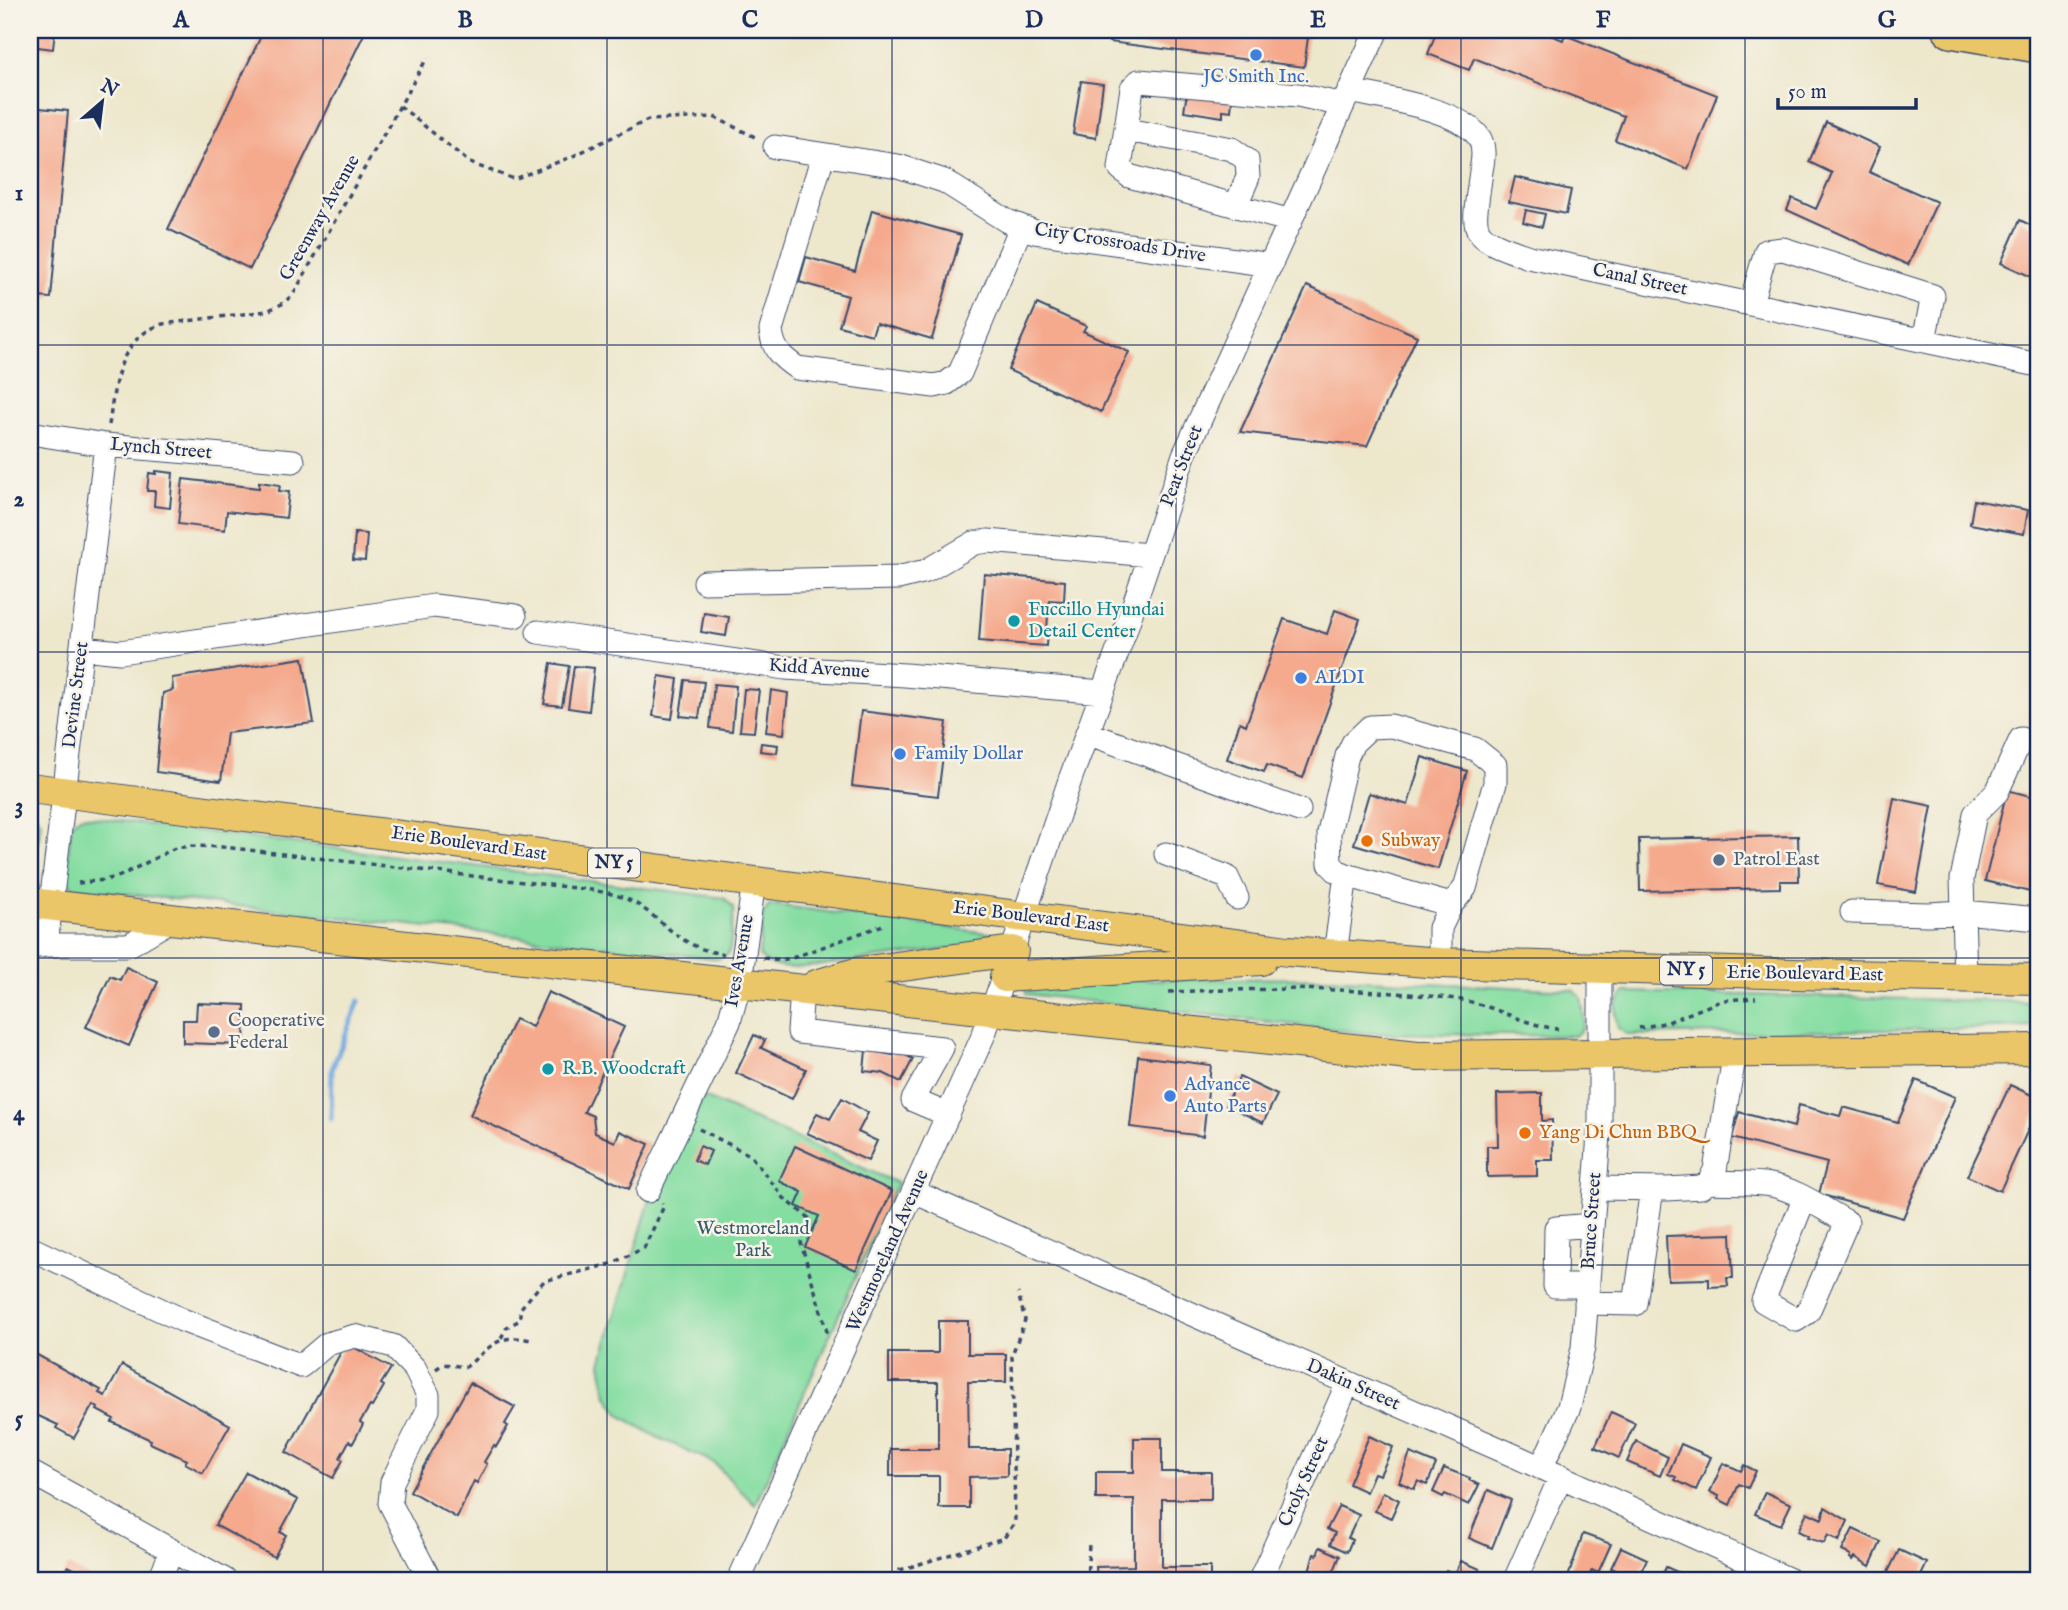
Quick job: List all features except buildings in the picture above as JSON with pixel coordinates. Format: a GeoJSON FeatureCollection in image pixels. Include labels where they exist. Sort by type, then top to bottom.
{"type":"FeatureCollection","features":[{"type":"Feature","properties":{"kind":"highway"},"geometry":{"type":"LineString","coordinates":[[1951,30],[2038,45]]}},
{"type":"Feature","properties":{"kind":"main road","name":"Erie Boulevard East"},"geometry":{"type":"LineString","coordinates":[[30,788],[1288,951],[1440,963],[2038,979]]}},
{"type":"Feature","properties":{"kind":"main road"},"geometry":{"type":"LineString","coordinates":[[40,905],[1418,1056],[2038,1049]]}},
{"type":"Feature","properties":{"kind":"main road"},"geometry":{"type":"LineString","coordinates":[[802,989],[859,972],[1009,964],[1335,954]]}},
{"type":"Feature","properties":{"kind":"street","name":"Peat Street"},"geometry":{"type":"LineString","coordinates":[[1024,916],[1184,455],[1377,30]]}},
{"type":"Feature","properties":{"kind":"street","name":"Canal Street"},"geometry":{"type":"LineString","coordinates":[[1126,130],[1132,88],[1139,81],[1425,107],[1457,120],[1479,138],[1484,154],[1475,222],[1478,234],[1492,244],[1529,257],[2038,365]]}},
{"type":"Feature","properties":{"kind":"street"},"geometry":{"type":"LineString","coordinates":[[1236,205],[1248,177],[1247,160],[1242,154],[1232,149],[1126,130],[1121,168],[1123,172],[1236,205],[1291,221]]}},
{"type":"Feature","properties":{"kind":"street","name":"City Crossroads Drive"},"geometry":{"type":"LineString","coordinates":[[775,147],[898,166],[944,181],[1007,221],[1035,232],[1271,265]]}},
{"type":"Feature","properties":{"kind":"street"},"geometry":{"type":"LineString","coordinates":[[823,155],[771,330],[772,346],[781,358],[797,368],[934,386],[947,383],[960,373],[1021,227]]}},
{"type":"Feature","properties":{"kind":"street"},"geometry":{"type":"LineString","coordinates":[[1751,303],[1766,251],[1783,249],[1933,296],[1924,340]]}},
{"type":"Feature","properties":{"kind":"street","name":"Lynch Street"},"geometry":{"type":"LineString","coordinates":[[30,433],[106,445],[293,461]]}},
{"type":"Feature","properties":{"kind":"street","name":"Devine Street"},"geometry":{"type":"LineString","coordinates":[[38,946],[40,905],[65,792],[106,445]]}},
{"type":"Feature","properties":{"kind":"street"},"geometry":{"type":"LineString","coordinates":[[705,582],[898,578],[926,571],[974,543],[988,541],[1150,555]]}},
{"type":"Feature","properties":{"kind":"street"},"geometry":{"type":"LineString","coordinates":[[82,648],[120,652],[434,607],[515,615]]}},
{"type":"Feature","properties":{"kind":"street","name":"Kidd Avenue"},"geometry":{"type":"LineString","coordinates":[[538,632],[785,668],[1102,692]]}},
{"type":"Feature","properties":{"kind":"street"},"geometry":{"type":"LineString","coordinates":[[1440,963],[1440,928],[1451,905],[1465,888],[1495,783],[1495,765],[1475,749],[1391,726],[1370,727],[1353,743],[1347,756],[1329,832],[1330,864],[1346,875],[1451,905]]}},
{"type":"Feature","properties":{"kind":"street"},"geometry":{"type":"LineString","coordinates":[[1087,733],[1298,810]]}},
{"type":"Feature","properties":{"kind":"street"},"geometry":{"type":"LineString","coordinates":[[1965,977],[1962,879],[1975,814],[1997,792],[2021,739]]}},
{"type":"Feature","properties":{"kind":"street"},"geometry":{"type":"LineString","coordinates":[[1166,854],[1227,877],[1237,898]]}},
{"type":"Feature","properties":{"kind":"street"},"geometry":{"type":"LineString","coordinates":[[1335,954],[1346,875]]}},
{"type":"Feature","properties":{"kind":"street","name":"Ives Avenue"},"geometry":{"type":"LineString","coordinates":[[648,1191],[729,1022],[740,982],[754,881]]}},
{"type":"Feature","properties":{"kind":"street"},"geometry":{"type":"LineString","coordinates":[[1852,912],[1964,912],[2038,919]]}},
{"type":"Feature","properties":{"kind":"street","name":"Westmoreland Avenue"},"geometry":{"type":"LineString","coordinates":[[739,1580],[915,1192],[993,1011],[1024,916]]}},
{"type":"Feature","properties":{"kind":"street"},"geometry":{"type":"LineString","coordinates":[[38,946],[129,945],[171,920]]}},
{"type":"Feature","properties":{"kind":"street","name":"Bruce Street"},"geometry":{"type":"LineString","coordinates":[[1515,1580],[1551,1472],[1583,1348],[1600,1121],[1600,968]]}},
{"type":"Feature","properties":{"kind":"street"},"geometry":{"type":"LineString","coordinates":[[802,989],[799,1032],[942,1048],[913,1100],[948,1115]]}},
{"type":"Feature","properties":{"kind":"street"},"geometry":{"type":"LineString","coordinates":[[1595,1188],[1701,1187],[1709,1182],[1715,1170],[1735,1052]]}},
{"type":"Feature","properties":{"kind":"street"},"geometry":{"type":"LineString","coordinates":[[1709,1182],[1772,1185],[1804,1199],[1847,1222],[1808,1312],[1796,1320],[1763,1301],[1804,1199]]}},
{"type":"Feature","properties":{"kind":"street"},"geometry":{"type":"LineString","coordinates":[[1592,1225],[1556,1228],[1555,1286],[1635,1304],[1653,1189]]}},
{"type":"Feature","properties":{"kind":"street","name":"Dakin Street"},"geometry":{"type":"LineString","coordinates":[[915,1192],[1551,1472],[1785,1579]]}},
{"type":"Feature","properties":{"kind":"street"},"geometry":{"type":"LineString","coordinates":[[30,1248],[182,1320],[301,1366],[327,1344],[355,1336],[393,1346],[415,1369],[428,1395],[428,1410],[392,1482],[390,1503],[430,1580]]}},
{"type":"Feature","properties":{"kind":"street","name":"Croly Street"},"geometry":{"type":"LineString","coordinates":[[1260,1580],[1348,1383]]}},
{"type":"Feature","properties":{"kind":"street"},"geometry":{"type":"LineString","coordinates":[[30,1472],[225,1580]]}},
{"type":"Feature","properties":{"kind":"street"},"geometry":{"type":"LineString","coordinates":[[159,1580],[172,1551]]}},
{"type":"Feature","properties":{"kind":"path","name":"Greenway Avenue"},"geometry":{"type":"LineString","coordinates":[[106,445],[117,370],[122,357],[138,338],[151,328],[163,324],[267,311],[284,303],[294,293],[427,58]]}},
{"type":"Feature","properties":{"kind":"path"},"geometry":{"type":"LineString","coordinates":[[400,106],[470,163],[514,178],[571,157],[648,120],[713,117],[775,147]]}},
{"type":"Feature","properties":{"kind":"path"},"geometry":{"type":"LineString","coordinates":[[77,883],[120,876],[175,848],[223,847],[617,895],[640,906],[696,949],[729,955]]}},
{"type":"Feature","properties":{"kind":"path"},"geometry":{"type":"LineString","coordinates":[[759,958],[792,958],[893,923]]}},
{"type":"Feature","properties":{"kind":"path"},"geometry":{"type":"LineString","coordinates":[[1270,989],[1342,990],[1455,999],[1480,1003],[1546,1027],[1567,1030]]}},
{"type":"Feature","properties":{"kind":"path"},"geometry":{"type":"LineString","coordinates":[[1628,1028],[1668,1022],[1723,1000],[1761,998]]}},
{"type":"Feature","properties":{"kind":"path"},"geometry":{"type":"LineString","coordinates":[[683,1118],[710,1136],[750,1154],[784,1198],[811,1220],[801,1243],[822,1318],[827,1332],[847,1342]]}},
{"type":"Feature","properties":{"kind":"path"},"geometry":{"type":"LineString","coordinates":[[420,1380],[443,1364],[467,1367],[500,1338],[507,1327],[520,1320],[520,1309],[544,1281],[611,1264],[644,1248],[664,1206],[648,1191]]}},
{"type":"Feature","properties":{"kind":"path"},"geometry":{"type":"LineString","coordinates":[[903,1580],[900,1570],[1004,1538],[1015,1522],[1012,1355],[1025,1320],[1018,1293]]}},
{"type":"Feature","properties":{"kind":"path"},"geometry":{"type":"LineString","coordinates":[[500,1338],[517,1336],[530,1340]]}},
{"type":"Feature","properties":{"kind":"path"},"geometry":{"type":"LineString","coordinates":[[1087,1580],[1089,1544]]}},
{"type":"Feature","properties":{"kind":"green space"},"geometry":{"type":"Polygon","coordinates":[[[30,810],[41,822],[34,875],[30,878],[30,810]]]}},
{"type":"Feature","properties":{"kind":"green space"},"geometry":{"type":"Polygon","coordinates":[[[82,816],[724,898],[734,908],[730,948],[728,954],[719,959],[74,888],[66,878],[71,827],[74,821],[82,816]]]}},
{"type":"Feature","properties":{"kind":"green space"},"geometry":{"type":"Polygon","coordinates":[[[769,906],[995,934],[996,938],[990,944],[805,967],[779,967],[759,956],[763,914],[769,906]]]}},
{"type":"Feature","properties":{"kind":"green space"},"geometry":{"type":"Polygon","coordinates":[[[1327,978],[1573,990],[1581,997],[1583,1024],[1574,1036],[1366,1033],[1027,994],[1025,988],[1037,981],[1327,978]]]}},
{"type":"Feature","properties":{"kind":"green space"},"geometry":{"type":"Polygon","coordinates":[[[1625,992],[2038,1002],[2038,1027],[1628,1035],[1618,1028],[1616,1013],[1618,1000],[1625,992]]]}},
{"type":"Feature","properties":{"kind":"green space","name":"Westmoreland Park"},"geometry":{"type":"Polygon","coordinates":[[[704,1097],[897,1183],[755,1505],[713,1462],[657,1437],[621,1416],[607,1396],[601,1363],[650,1200],[704,1097]]]}},
{"type":"Feature","properties":{"kind":"waterway"},"geometry":{"type":"LineString","coordinates":[[331,1119],[332,1069],[359,1001]]}},
{"type":"Feature","properties":{"kind":"place","name":"JC Smith Inc."},"geometry":{"type":"Point","coordinates":[1256,55]}},
{"type":"Feature","properties":{"kind":"place","name":"Fuccillo Hyundai Detail Center"},"geometry":{"type":"Point","coordinates":[1014,621]}},
{"type":"Feature","properties":{"kind":"place","name":"ALDI"},"geometry":{"type":"Point","coordinates":[1301,678]}},
{"type":"Feature","properties":{"kind":"place","name":"Family Dollar"},"geometry":{"type":"Point","coordinates":[900,754]}},
{"type":"Feature","properties":{"kind":"place","name":"Subway"},"geometry":{"type":"Point","coordinates":[1367,841]}},
{"type":"Feature","properties":{"kind":"place","name":"Patrol East"},"geometry":{"type":"Point","coordinates":[1719,860]}},
{"type":"Feature","properties":{"kind":"place","name":"Cooperative Federal"},"geometry":{"type":"Point","coordinates":[214,1032]}},
{"type":"Feature","properties":{"kind":"place","name":"R.B. Woodcraft"},"geometry":{"type":"Point","coordinates":[548,1069]}},
{"type":"Feature","properties":{"kind":"place","name":"Advance Auto Parts"},"geometry":{"type":"Point","coordinates":[1170,1096]}},
{"type":"Feature","properties":{"kind":"place","name":"Yang Di Chun BBQ"},"geometry":{"type":"Point","coordinates":[1525,1133]}}]}
